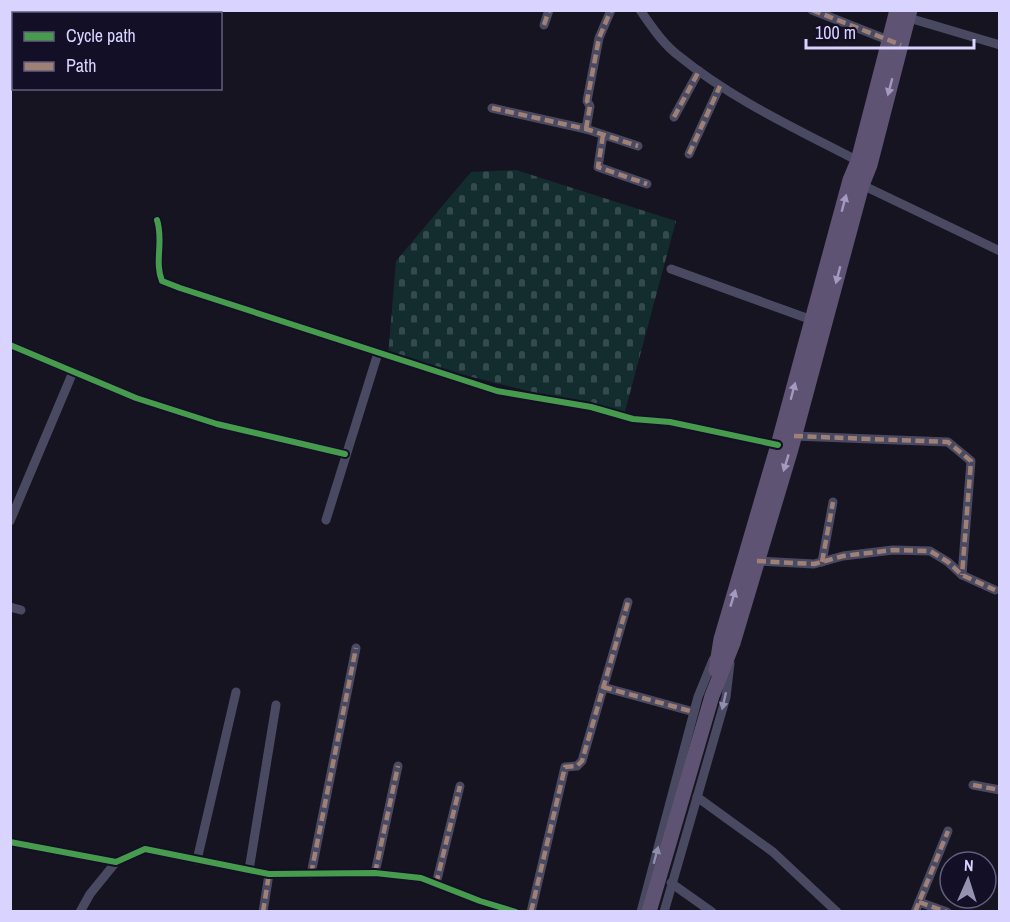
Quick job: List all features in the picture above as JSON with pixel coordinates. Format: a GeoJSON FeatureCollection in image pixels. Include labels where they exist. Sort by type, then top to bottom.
{"type":"FeatureCollection","features":[{"type":"Feature","properties":{"kind":"main road"},"geometry":{"type":"LineString","coordinates":[[727,641],[757,561],[794,436],[856,182],[858,161],[905,13]]}},
{"type":"Feature","properties":{"kind":"main road"},"geometry":{"type":"LineString","coordinates":[[649,912],[712,696],[812,320],[856,182],[870,165],[895,43]]}},
{"type":"Feature","properties":{"kind":"street"},"geometry":{"type":"LineString","coordinates":[[544,25],[549,10]]}},
{"type":"Feature","properties":{"kind":"street"},"geometry":{"type":"LineString","coordinates":[[586,129],[590,106],[587,101],[599,38],[611,10]]}},
{"type":"Feature","properties":{"kind":"street"},"geometry":{"type":"LineString","coordinates":[[640,10],[664,42],[678,56],[720,86],[740,99],[858,161]]}},
{"type":"Feature","properties":{"kind":"street"},"geometry":{"type":"LineString","coordinates":[[812,10],[895,43]]}},
{"type":"Feature","properties":{"kind":"street"},"geometry":{"type":"LineString","coordinates":[[905,13],[999,45]]}},
{"type":"Feature","properties":{"kind":"street"},"geometry":{"type":"LineString","coordinates":[[674,117],[699,71]]}},
{"type":"Feature","properties":{"kind":"street"},"geometry":{"type":"LineString","coordinates":[[689,154],[720,86]]}},
{"type":"Feature","properties":{"kind":"street"},"geometry":{"type":"LineString","coordinates":[[492,108],[586,129],[638,146]]}},
{"type":"Feature","properties":{"kind":"street"},"geometry":{"type":"LineString","coordinates":[[603,135],[598,167],[647,184]]}},
{"type":"Feature","properties":{"kind":"street"},"geometry":{"type":"LineString","coordinates":[[856,182],[999,251]]}},
{"type":"Feature","properties":{"kind":"street"},"geometry":{"type":"LineString","coordinates":[[157,220],[162,232],[158,272],[162,281],[497,391],[591,407],[633,419],[670,422],[778,445]]}},
{"type":"Feature","properties":{"kind":"street"},"geometry":{"type":"LineString","coordinates":[[671,269],[812,320]]}},
{"type":"Feature","properties":{"kind":"street"},"geometry":{"type":"LineString","coordinates":[[10,345],[136,398],[217,424],[345,454]]}},
{"type":"Feature","properties":{"kind":"street"},"geometry":{"type":"LineString","coordinates":[[326,520],[378,353]]}},
{"type":"Feature","properties":{"kind":"street"},"geometry":{"type":"LineString","coordinates":[[10,521],[73,372]]}},
{"type":"Feature","properties":{"kind":"street"},"geometry":{"type":"LineString","coordinates":[[794,436],[948,442],[962,452],[971,461],[962,574]]}},
{"type":"Feature","properties":{"kind":"street"},"geometry":{"type":"LineString","coordinates":[[822,562],[833,502]]}},
{"type":"Feature","properties":{"kind":"street"},"geometry":{"type":"LineString","coordinates":[[757,561],[814,564],[843,556],[893,550],[930,551],[962,574],[995,590]]}},
{"type":"Feature","properties":{"kind":"street"},"geometry":{"type":"LineString","coordinates":[[531,912],[565,767],[577,766],[582,761],[628,602]]}},
{"type":"Feature","properties":{"kind":"street"},"geometry":{"type":"LineString","coordinates":[[10,607],[21,610]]}},
{"type":"Feature","properties":{"kind":"street"},"geometry":{"type":"LineString","coordinates":[[641,912],[694,712],[727,641]]}},
{"type":"Feature","properties":{"kind":"street"},"geometry":{"type":"LineString","coordinates":[[664,912],[726,697],[727,641]]}},
{"type":"Feature","properties":{"kind":"street"},"geometry":{"type":"LineString","coordinates":[[311,874],[356,648]]}},
{"type":"Feature","properties":{"kind":"street"},"geometry":{"type":"LineString","coordinates":[[603,687],[694,712]]}},
{"type":"Feature","properties":{"kind":"street"},"geometry":{"type":"LineString","coordinates":[[197,860],[236,692]]}},
{"type":"Feature","properties":{"kind":"street"},"geometry":{"type":"LineString","coordinates":[[249,870],[276,705]]}},
{"type":"Feature","properties":{"kind":"street"},"geometry":{"type":"LineString","coordinates":[[375,873],[398,766]]}},
{"type":"Feature","properties":{"kind":"street"},"geometry":{"type":"LineString","coordinates":[[973,785],[999,790]]}},
{"type":"Feature","properties":{"kind":"street"},"geometry":{"type":"LineString","coordinates":[[436,884],[460,786]]}},
{"type":"Feature","properties":{"kind":"street"},"geometry":{"type":"LineString","coordinates":[[697,797],[773,852],[837,912]]}},
{"type":"Feature","properties":{"kind":"street"},"geometry":{"type":"LineString","coordinates":[[947,912],[917,907],[948,831]]}},
{"type":"Feature","properties":{"kind":"street"},"geometry":{"type":"LineString","coordinates":[[10,842],[116,862]]}},
{"type":"Feature","properties":{"kind":"street"},"geometry":{"type":"LineString","coordinates":[[80,912],[90,894],[116,862],[145,849],[269,874],[375,873],[421,878],[484,907],[516,912]]}},
{"type":"Feature","properties":{"kind":"street"},"geometry":{"type":"LineString","coordinates":[[263,912],[269,874]]}},
{"type":"Feature","properties":{"kind":"street"},"geometry":{"type":"LineString","coordinates":[[671,883],[712,912]]}},
{"type":"Feature","properties":{"kind":"green space"},"geometry":{"type":"Polygon","coordinates":[[[516,170],[676,221],[624,415],[388,356],[396,261],[471,172],[516,170]]]}},
{"type":"Feature","properties":{"kind":"marked path"},"geometry":{"type":"LineString","coordinates":[[544,25],[549,10]]}},
{"type":"Feature","properties":{"kind":"marked path"},"geometry":{"type":"LineString","coordinates":[[586,129],[590,106],[587,101],[599,38],[611,10]]}},
{"type":"Feature","properties":{"kind":"marked path"},"geometry":{"type":"LineString","coordinates":[[812,10],[901,45]]}},
{"type":"Feature","properties":{"kind":"marked path"},"geometry":{"type":"LineString","coordinates":[[674,117],[699,71]]}},
{"type":"Feature","properties":{"kind":"marked path"},"geometry":{"type":"LineString","coordinates":[[689,154],[720,86]]}},
{"type":"Feature","properties":{"kind":"marked path"},"geometry":{"type":"LineString","coordinates":[[492,108],[586,129],[638,146]]}},
{"type":"Feature","properties":{"kind":"marked path"},"geometry":{"type":"LineString","coordinates":[[603,135],[598,167],[647,184]]}},
{"type":"Feature","properties":{"kind":"marked path"},"geometry":{"type":"LineString","coordinates":[[794,436],[948,442],[971,461],[962,575]]}},
{"type":"Feature","properties":{"kind":"marked path"},"geometry":{"type":"LineString","coordinates":[[822,562],[833,502]]}},
{"type":"Feature","properties":{"kind":"marked path"},"geometry":{"type":"LineString","coordinates":[[757,561],[814,564],[843,556],[893,550],[930,551],[948,562],[962,575],[995,590]]}},
{"type":"Feature","properties":{"kind":"marked path"},"geometry":{"type":"LineString","coordinates":[[531,912],[565,767],[577,766],[582,761],[628,602]]}},
{"type":"Feature","properties":{"kind":"marked path"},"geometry":{"type":"LineString","coordinates":[[311,874],[356,648]]}},
{"type":"Feature","properties":{"kind":"marked path"},"geometry":{"type":"LineString","coordinates":[[603,687],[694,712]]}},
{"type":"Feature","properties":{"kind":"marked path"},"geometry":{"type":"LineString","coordinates":[[375,873],[398,766]]}},
{"type":"Feature","properties":{"kind":"marked path"},"geometry":{"type":"LineString","coordinates":[[973,785],[1000,790]]}},
{"type":"Feature","properties":{"kind":"marked path"},"geometry":{"type":"LineString","coordinates":[[436,884],[460,786]]}},
{"type":"Feature","properties":{"kind":"marked path"},"geometry":{"type":"LineString","coordinates":[[915,912],[948,831]]}},
{"type":"Feature","properties":{"kind":"marked path"},"geometry":{"type":"LineString","coordinates":[[263,912],[269,874]]}},
{"type":"Feature","properties":{"kind":"marked path"},"geometry":{"type":"LineString","coordinates":[[919,902],[947,912]]}},
{"type":"Feature","properties":{"kind":"cycle path"},"geometry":{"type":"LineString","coordinates":[[157,220],[162,281],[180,288],[497,391],[591,407],[633,419],[670,422],[778,445]]}},
{"type":"Feature","properties":{"kind":"cycle path"},"geometry":{"type":"LineString","coordinates":[[10,345],[136,398],[217,424],[345,454]]}},
{"type":"Feature","properties":{"kind":"cycle path"},"geometry":{"type":"LineString","coordinates":[[10,842],[116,862],[145,849],[269,874],[375,873],[421,878],[516,912]]}}]}
